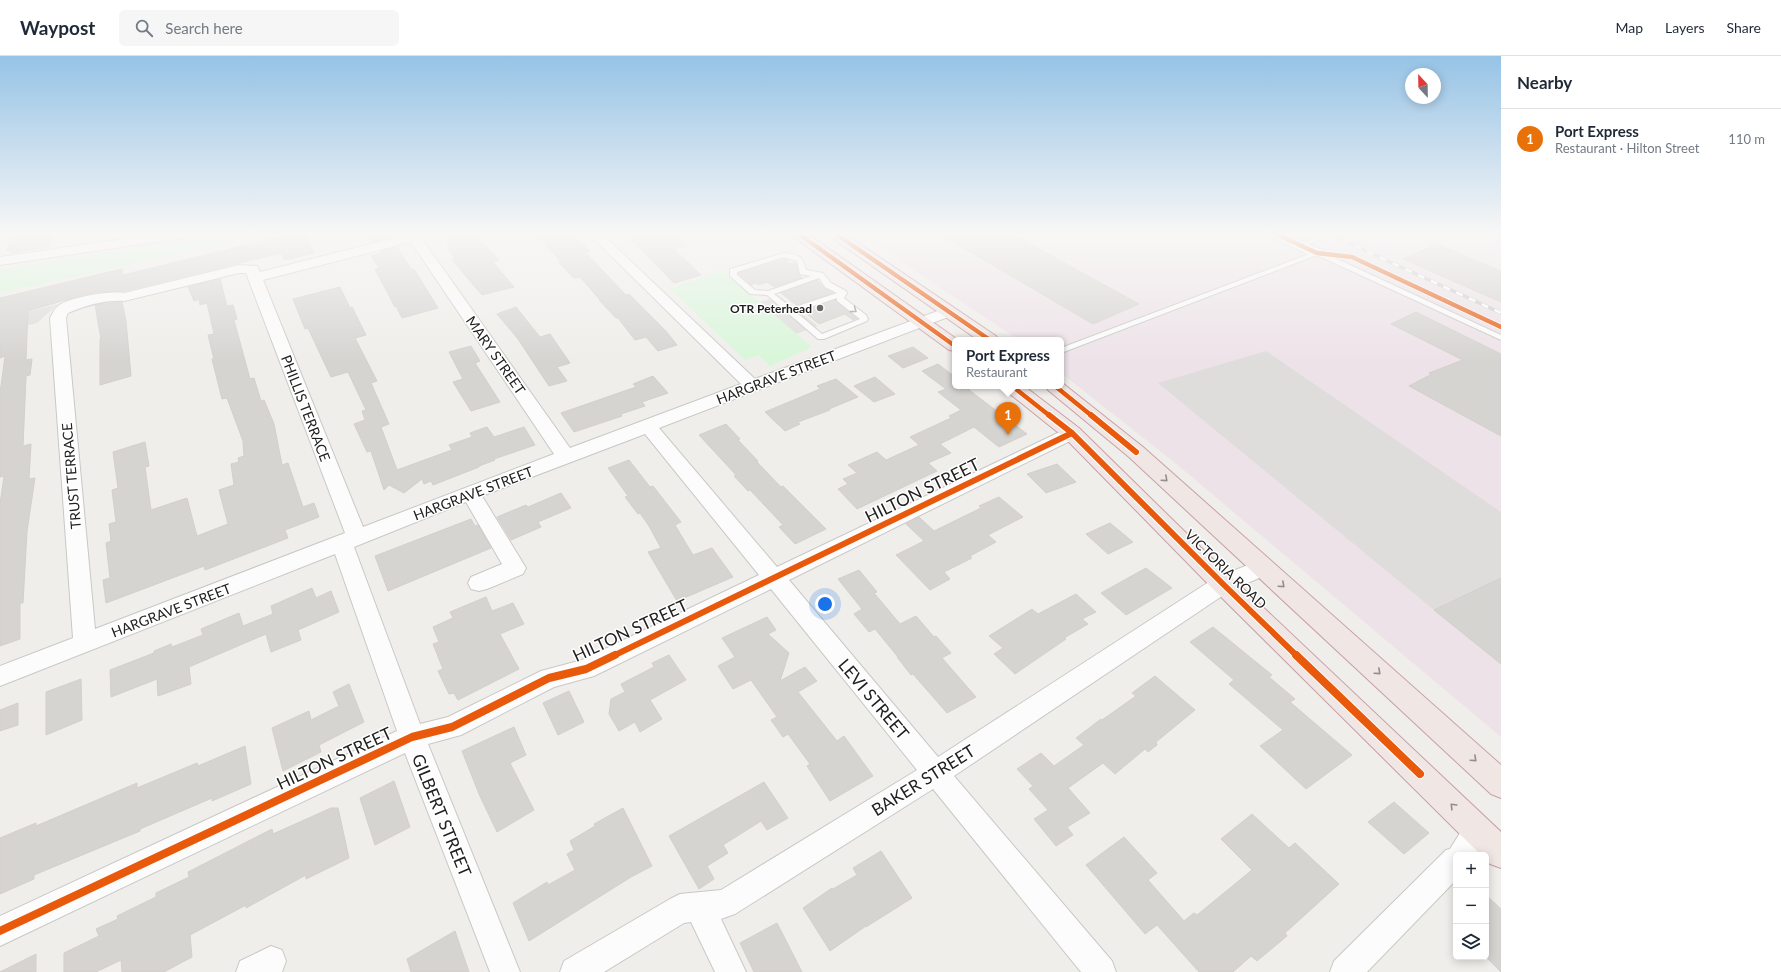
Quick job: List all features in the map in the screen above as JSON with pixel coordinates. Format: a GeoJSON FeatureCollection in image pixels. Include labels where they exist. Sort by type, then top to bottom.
{"type":"FeatureCollection","features":[{"type":"Feature","properties":{"kind":"highway"},"geometry":{"type":"LineString","coordinates":[[859,277],[952,344]]}},
{"type":"Feature","properties":{"kind":"highway"},"geometry":{"type":"LineString","coordinates":[[897,277],[986,337]]}},
{"type":"Feature","properties":{"kind":"highway","name":"VICTORIA ROAD"},"geometry":{"type":"LineString","coordinates":[[1016,389],[1072,433],[1223,584],[1501,853]]}},
{"type":"Feature","properties":{"kind":"highway","name":"VICTORIA ROAD"},"geometry":{"type":"LineString","coordinates":[[1059,389],[1136,452],[1501,784]]}},
{"type":"Feature","properties":{"kind":"street","name":"TRUST TERRACE"},"geometry":{"type":"LineString","coordinates":[[85,643],[58,318],[62,310],[83,302],[114,296],[124,297],[204,277]]}},
{"type":"Feature","properties":{"kind":"street"},"geometry":{"type":"LineString","coordinates":[[255,278],[260,277]]}},
{"type":"Feature","properties":{"kind":"street","name":"MARY STREET"},"geometry":{"type":"LineString","coordinates":[[445,277],[566,457]]}},
{"type":"Feature","properties":{"kind":"street"},"geometry":{"type":"LineString","coordinates":[[639,277],[753,386]]}},
{"type":"Feature","properties":{"kind":"street","name":"PHILLIS TERRACE"},"geometry":{"type":"LineString","coordinates":[[255,278],[350,540]]}},
{"type":"Feature","properties":{"kind":"street","name":"HARGRAVE STREET"},"geometry":{"type":"LineString","coordinates":[[0,676],[470,493],[948,312]]}},
{"type":"Feature","properties":{"kind":"street","name":"LEVI STREET"},"geometry":{"type":"LineString","coordinates":[[648,426],[1101,972]]}},
{"type":"Feature","properties":{"kind":"street","name":"HILTON STREET"},"geometry":{"type":"LineString","coordinates":[[0,931],[412,737],[452,727],[549,678],[586,669],[1072,433]]}},
{"type":"Feature","properties":{"kind":"street"},"geometry":{"type":"LineString","coordinates":[[470,493],[515,568],[479,583]]}},
{"type":"Feature","properties":{"kind":"street","name":"GILBERT STREET"},"geometry":{"type":"LineString","coordinates":[[350,540],[412,737],[504,972]]}},
{"type":"Feature","properties":{"kind":"street","name":"BAKER STREET"},"geometry":{"type":"LineString","coordinates":[[575,972],[680,909],[724,904],[936,773],[1223,584],[1263,567]]}},
{"type":"Feature","properties":{"kind":"street"},"geometry":{"type":"LineString","coordinates":[[1463,852],[1478,830]]}},
{"type":"Feature","properties":{"kind":"street"},"geometry":{"type":"LineString","coordinates":[[1345,972],[1453,863]]}},
{"type":"Feature","properties":{"kind":"street"},"geometry":{"type":"LineString","coordinates":[[699,907],[731,972]]}},
{"type":"Feature","properties":{"kind":"lane"},"geometry":{"type":"LineString","coordinates":[[735,277],[753,292],[768,293],[818,277]]}},
{"type":"Feature","properties":{"kind":"lane"},"geometry":{"type":"LineString","coordinates":[[821,277],[828,285],[843,293]]}},
{"type":"Feature","properties":{"kind":"lane"},"geometry":{"type":"LineString","coordinates":[[1064,349],[1254,277]]}},
{"type":"Feature","properties":{"kind":"lane"},"geometry":{"type":"LineString","coordinates":[[1371,277],[1501,338]]}},
{"type":"Feature","properties":{"kind":"lane"},"geometry":{"type":"LineString","coordinates":[[768,293],[822,337],[862,321],[863,317],[840,300],[843,293]]}},
{"type":"Feature","properties":{"kind":"lane"},"geometry":{"type":"LineString","coordinates":[[791,311],[843,293]]}},
{"type":"Feature","properties":{"kind":"shaded area"},"geometry":{"type":"Polygon","coordinates":[[[924,277],[1501,277],[1501,737],[1174,462],[1064,375],[1064,337],[1014,337],[924,277]]]}},
{"type":"Feature","properties":{"kind":"shaded area"},"geometry":{"type":"Polygon","coordinates":[[[779,296],[818,326],[796,334],[760,302],[779,296]]]}},
{"type":"Feature","properties":{"kind":"shaded area"},"geometry":{"type":"Polygon","coordinates":[[[58,304],[37,323],[0,333],[0,319],[58,304]]]}},
{"type":"Feature","properties":{"kind":"shaded area"},"geometry":{"type":"Polygon","coordinates":[[[1266,351],[1501,512],[1501,578],[1434,610],[1158,383],[1266,351]]]}},
{"type":"Feature","properties":{"kind":"green space"},"geometry":{"type":"Polygon","coordinates":[[[0,277],[74,277],[0,293],[0,277]]]}},
{"type":"Feature","properties":{"kind":"green space"},"geometry":{"type":"Polygon","coordinates":[[[704,277],[730,277],[812,347],[770,366],[758,355],[745,360],[670,289],[704,277]]]}},
{"type":"Feature","properties":{"kind":"building"},"geometry":{"type":"Polygon","coordinates":[[[89,277],[183,277],[124,291],[99,292],[79,296],[28,311],[26,360],[32,359],[30,375],[26,376],[23,446],[31,444],[29,479],[35,478],[27,531],[23,603],[20,603],[20,639],[0,646],[0,504],[4,476],[0,477],[0,393],[5,356],[0,358],[0,298],[89,277]]]}},
{"type":"Feature","properties":{"kind":"building"},"geometry":{"type":"Polygon","coordinates":[[[379,277],[419,277],[438,308],[402,318],[396,306],[395,307],[379,277]]]}},
{"type":"Feature","properties":{"kind":"building"},"geometry":{"type":"Polygon","coordinates":[[[466,277],[505,277],[514,287],[482,295],[466,277]]]}},
{"type":"Feature","properties":{"kind":"building"},"geometry":{"type":"Polygon","coordinates":[[[573,277],[609,277],[626,295],[629,294],[666,331],[677,345],[658,351],[646,337],[635,340],[618,318],[616,318],[599,300],[580,277],[574,278],[573,277]]]}},
{"type":"Feature","properties":{"kind":"building"},"geometry":{"type":"Polygon","coordinates":[[[668,277],[695,277],[674,283],[668,277]]]}},
{"type":"Feature","properties":{"kind":"building"},"geometry":{"type":"Polygon","coordinates":[[[742,277],[801,277],[802,278],[774,287],[767,282],[758,285],[756,283],[751,285],[742,277]]]}},
{"type":"Feature","properties":{"kind":"building"},"geometry":{"type":"Polygon","coordinates":[[[1013,277],[1090,277],[1139,304],[1093,324],[1013,277]]]}},
{"type":"Feature","properties":{"kind":"building"},"geometry":{"type":"Polygon","coordinates":[[[1443,277],[1501,277],[1501,302],[1443,277]]]}},
{"type":"Feature","properties":{"kind":"building"},"geometry":{"type":"Polygon","coordinates":[[[220,279],[227,306],[233,305],[237,319],[234,320],[250,379],[254,378],[261,401],[264,400],[274,424],[282,465],[288,463],[303,507],[314,503],[319,517],[285,530],[288,538],[205,570],[204,566],[106,603],[103,580],[110,578],[106,543],[111,541],[109,524],[116,522],[112,490],[118,488],[113,452],[145,442],[149,466],[145,467],[151,510],[187,498],[197,536],[228,524],[219,490],[234,485],[231,464],[239,462],[238,458],[244,456],[243,441],[227,398],[222,399],[212,359],[214,359],[208,335],[214,334],[207,303],[200,305],[199,299],[194,301],[188,287],[220,279]]]}},
{"type":"Feature","properties":{"kind":"building"},"geometry":{"type":"Polygon","coordinates":[[[817,280],[824,288],[833,293],[796,305],[781,293],[817,280]]]}},
{"type":"Feature","properties":{"kind":"building"},"geometry":{"type":"Polygon","coordinates":[[[340,287],[350,308],[352,307],[366,335],[355,338],[377,381],[371,383],[389,424],[381,427],[397,470],[452,450],[449,445],[472,437],[470,433],[487,427],[494,437],[524,427],[535,445],[494,459],[495,460],[479,467],[433,485],[431,481],[424,484],[422,479],[404,493],[389,485],[384,490],[371,451],[367,452],[354,424],[365,420],[362,411],[366,410],[348,372],[331,377],[308,328],[305,329],[293,299],[340,287]]]}},
{"type":"Feature","properties":{"kind":"building"},"geometry":{"type":"Polygon","coordinates":[[[836,300],[857,318],[853,320],[845,314],[819,324],[803,311],[836,300]]]}},
{"type":"Feature","properties":{"kind":"building"},"geometry":{"type":"Polygon","coordinates":[[[122,302],[126,321],[131,376],[100,385],[101,339],[95,305],[122,302]]]}},
{"type":"Feature","properties":{"kind":"building"},"geometry":{"type":"Polygon","coordinates":[[[516,307],[540,337],[550,334],[570,363],[557,367],[567,381],[549,386],[518,339],[497,314],[516,307]]]}},
{"type":"Feature","properties":{"kind":"building"},"geometry":{"type":"Polygon","coordinates":[[[1416,312],[1501,354],[1501,436],[1409,386],[1432,374],[1429,373],[1463,360],[1391,324],[1416,312]]]}},
{"type":"Feature","properties":{"kind":"building"},"geometry":{"type":"Polygon","coordinates":[[[471,346],[480,361],[475,363],[500,402],[471,411],[453,382],[463,379],[449,352],[471,346]]]}},
{"type":"Feature","properties":{"kind":"building"},"geometry":{"type":"Polygon","coordinates":[[[913,347],[928,358],[903,368],[888,356],[913,347]]]}},
{"type":"Feature","properties":{"kind":"building"},"geometry":{"type":"Polygon","coordinates":[[[938,364],[952,375],[952,389],[970,389],[969,390],[1027,434],[999,447],[974,427],[940,444],[951,453],[928,463],[937,471],[857,509],[838,489],[848,484],[843,479],[857,473],[848,465],[877,452],[886,460],[919,445],[910,437],[951,418],[949,416],[961,410],[938,392],[946,389],[922,371],[938,364]]]}},
{"type":"Feature","properties":{"kind":"building"},"geometry":{"type":"Polygon","coordinates":[[[653,376],[668,393],[642,402],[645,406],[621,414],[622,416],[574,432],[561,413],[636,387],[633,384],[653,376]]]}},
{"type":"Feature","properties":{"kind":"building"},"geometry":{"type":"Polygon","coordinates":[[[875,377],[895,394],[874,402],[854,386],[875,377]]]}},
{"type":"Feature","properties":{"kind":"building"},"geometry":{"type":"Polygon","coordinates":[[[836,379],[858,397],[829,409],[830,410],[798,422],[800,424],[785,431],[765,412],[820,389],[817,386],[836,379]]]}},
{"type":"Feature","properties":{"kind":"building"},"geometry":{"type":"Polygon","coordinates":[[[726,424],[740,439],[738,440],[758,461],[757,462],[781,487],[783,486],[826,529],[795,544],[779,527],[783,525],[750,490],[748,491],[734,476],[736,475],[699,435],[726,424]]]}},
{"type":"Feature","properties":{"kind":"building"},"geometry":{"type":"Polygon","coordinates":[[[629,460],[650,487],[653,486],[681,522],[675,525],[693,555],[712,548],[733,577],[677,601],[648,552],[661,548],[649,526],[640,513],[638,514],[625,497],[628,496],[608,468],[629,460]]]}},
{"type":"Feature","properties":{"kind":"building"},"geometry":{"type":"Polygon","coordinates":[[[1057,464],[1076,482],[1046,493],[1027,474],[1057,464]]]}},
{"type":"Feature","properties":{"kind":"building"},"geometry":{"type":"Polygon","coordinates":[[[561,493],[571,508],[538,522],[541,527],[511,540],[497,517],[526,505],[528,507],[561,493]]]}},
{"type":"Feature","properties":{"kind":"building"},"geometry":{"type":"Polygon","coordinates":[[[999,497],[1023,517],[988,535],[996,542],[970,556],[972,558],[944,572],[950,579],[930,590],[896,555],[924,541],[906,524],[919,517],[934,531],[981,508],[979,506],[999,497]]]}},
{"type":"Feature","properties":{"kind":"building"},"geometry":{"type":"Polygon","coordinates":[[[471,519],[475,526],[478,525],[491,548],[388,591],[375,556],[471,519]]]}},
{"type":"Feature","properties":{"kind":"building"},"geometry":{"type":"Polygon","coordinates":[[[1110,523],[1133,542],[1108,554],[1086,534],[1110,523]]]}},
{"type":"Feature","properties":{"kind":"building"},"geometry":{"type":"Polygon","coordinates":[[[1146,568],[1172,588],[1126,615],[1101,593],[1146,568]]]}},
{"type":"Feature","properties":{"kind":"building"},"geometry":{"type":"Polygon","coordinates":[[[859,570],[877,592],[874,593],[900,624],[916,616],[934,637],[936,636],[951,653],[942,658],[976,697],[947,713],[913,674],[911,675],[875,629],[869,632],[854,614],[862,609],[838,579],[859,570]]]}},
{"type":"Feature","properties":{"kind":"building"},"geometry":{"type":"Polygon","coordinates":[[[1501,578],[1501,664],[1434,610],[1501,578]]]}},
{"type":"Feature","properties":{"kind":"building"},"geometry":{"type":"Polygon","coordinates":[[[312,588],[316,598],[331,591],[339,612],[298,630],[301,640],[271,652],[266,634],[189,667],[191,684],[158,696],[157,679],[111,697],[110,670],[154,653],[154,651],[171,644],[172,647],[203,635],[201,629],[239,613],[243,626],[273,614],[271,606],[312,588]]]}},
{"type":"Feature","properties":{"kind":"building"},"geometry":{"type":"Polygon","coordinates":[[[1076,594],[1096,612],[1082,619],[1088,624],[1064,638],[1066,639],[1015,674],[994,654],[1003,648],[989,636],[1032,609],[1038,614],[1076,594]]]}},
{"type":"Feature","properties":{"kind":"building"},"geometry":{"type":"Polygon","coordinates":[[[486,597],[492,611],[513,603],[524,624],[500,634],[519,669],[458,700],[454,693],[449,694],[438,671],[443,669],[433,644],[439,642],[433,627],[453,618],[450,612],[486,597]]]}},
{"type":"Feature","properties":{"kind":"building"},"geometry":{"type":"Polygon","coordinates":[[[767,617],[776,630],[768,634],[789,653],[780,681],[805,667],[817,681],[798,692],[837,741],[844,736],[873,776],[830,801],[807,766],[810,764],[788,734],[783,737],[771,720],[777,717],[751,680],[733,689],[718,666],[735,657],[722,638],[767,617]]]}},
{"type":"Feature","properties":{"kind":"building"},"geometry":{"type":"Polygon","coordinates":[[[1213,627],[1272,675],[1269,677],[1295,699],[1290,702],[1352,755],[1306,789],[1260,746],[1283,730],[1229,684],[1234,680],[1190,642],[1213,627]]]}},
{"type":"Feature","properties":{"kind":"building"},"geometry":{"type":"Polygon","coordinates":[[[669,655],[686,680],[650,700],[662,719],[640,732],[635,722],[619,731],[609,714],[611,699],[625,692],[621,684],[654,667],[652,663],[669,655]]]}},
{"type":"Feature","properties":{"kind":"building"},"geometry":{"type":"Polygon","coordinates":[[[1155,676],[1195,710],[1156,742],[1157,745],[1148,752],[1145,749],[1115,774],[1103,763],[1068,788],[1090,813],[1067,827],[1073,835],[1056,846],[1034,819],[1048,810],[1029,789],[1033,786],[1017,769],[1041,753],[1054,766],[1084,745],[1076,738],[1101,719],[1102,720],[1136,696],[1132,693],[1155,676]]]}},
{"type":"Feature","properties":{"kind":"building"},"geometry":{"type":"Polygon","coordinates":[[[81,679],[82,720],[46,735],[46,692],[81,679]]]}},
{"type":"Feature","properties":{"kind":"building"},"geometry":{"type":"Polygon","coordinates":[[[349,684],[364,722],[319,745],[321,752],[283,771],[272,728],[309,711],[311,720],[339,706],[333,692],[349,684]]]}},
{"type":"Feature","properties":{"kind":"building"},"geometry":{"type":"Polygon","coordinates":[[[569,691],[584,722],[558,735],[543,703],[569,691]]]}},
{"type":"Feature","properties":{"kind":"building"},"geometry":{"type":"Polygon","coordinates":[[[18,703],[18,725],[0,731],[0,710],[18,703]]]}},
{"type":"Feature","properties":{"kind":"building"},"geometry":{"type":"Polygon","coordinates":[[[514,727],[526,755],[510,763],[534,810],[497,832],[479,794],[462,751],[514,727]]]}},
{"type":"Feature","properties":{"kind":"building"},"geometry":{"type":"Polygon","coordinates":[[[245,746],[251,784],[212,801],[212,798],[140,829],[140,831],[34,875],[34,879],[0,894],[0,838],[36,823],[36,826],[137,783],[137,788],[197,763],[198,766],[245,746]]]}},
{"type":"Feature","properties":{"kind":"building"},"geometry":{"type":"Polygon","coordinates":[[[394,781],[410,827],[375,845],[360,798],[394,781]]]}},
{"type":"Feature","properties":{"kind":"building"},"geometry":{"type":"Polygon","coordinates":[[[764,782],[788,818],[767,830],[761,821],[723,845],[728,853],[707,866],[714,879],[699,889],[669,836],[764,782]]]}},
{"type":"Feature","properties":{"kind":"building"},"geometry":{"type":"Polygon","coordinates":[[[1394,802],[1429,833],[1404,854],[1368,822],[1394,802]]]}},
{"type":"Feature","properties":{"kind":"building"},"geometry":{"type":"Polygon","coordinates":[[[331,808],[338,808],[349,858],[306,879],[306,875],[246,908],[246,905],[190,935],[192,957],[164,972],[122,972],[121,960],[96,972],[64,972],[64,953],[99,936],[96,929],[118,919],[117,916],[156,897],[156,893],[189,877],[188,872],[272,829],[273,834],[331,808]]]}},
{"type":"Feature","properties":{"kind":"building"},"geometry":{"type":"Polygon","coordinates":[[[623,808],[652,866],[631,877],[529,941],[513,903],[547,882],[548,885],[575,870],[567,854],[574,850],[570,841],[595,826],[594,824],[623,808]]]}},
{"type":"Feature","properties":{"kind":"building"},"geometry":{"type":"Polygon","coordinates":[[[1252,814],[1289,848],[1295,843],[1339,884],[1285,933],[1287,936],[1257,961],[1251,956],[1233,972],[1199,972],[1157,925],[1145,934],[1086,865],[1124,837],[1157,873],[1148,880],[1184,921],[1194,913],[1197,915],[1252,870],[1221,839],[1252,814]]]}},
{"type":"Feature","properties":{"kind":"building"},"geometry":{"type":"Polygon","coordinates":[[[881,851],[912,898],[866,926],[830,951],[803,908],[832,888],[833,889],[857,875],[853,868],[881,851]]]}},
{"type":"Feature","properties":{"kind":"building"},"geometry":{"type":"Polygon","coordinates":[[[1489,898],[1501,909],[1501,972],[1489,960],[1489,898]]]}},
{"type":"Feature","properties":{"kind":"building"},"geometry":{"type":"Polygon","coordinates":[[[777,923],[802,972],[754,972],[740,943],[777,923]]]}},
{"type":"Feature","properties":{"kind":"building"},"geometry":{"type":"Polygon","coordinates":[[[455,931],[469,972],[411,972],[407,959],[455,931]]]}},
{"type":"Feature","properties":{"kind":"building"},"geometry":{"type":"Polygon","coordinates":[[[36,954],[36,972],[0,972],[36,954]]]}},
{"type":"Feature","properties":{"kind":"railway"},"geometry":{"type":"LineString","coordinates":[[1422,277],[1501,313]]}},
{"type":"Feature","properties":{"kind":"cycle path"},"geometry":{"type":"LineString","coordinates":[[859,277],[952,344]]}},
{"type":"Feature","properties":{"kind":"cycle path"},"geometry":{"type":"LineString","coordinates":[[898,277],[986,337]]}},
{"type":"Feature","properties":{"kind":"cycle path"},"geometry":{"type":"LineString","coordinates":[[1394,277],[1501,327]]}},
{"type":"Feature","properties":{"kind":"cycle path"},"geometry":{"type":"LineString","coordinates":[[1016,389],[1072,433],[1223,584],[1420,774]]}},
{"type":"Feature","properties":{"kind":"cycle path"},"geometry":{"type":"LineString","coordinates":[[1059,389],[1136,452]]}},
{"type":"Feature","properties":{"kind":"cycle path"},"geometry":{"type":"LineString","coordinates":[[0,931],[412,737],[452,727],[549,678],[586,669],[1072,433]]}},
{"type":"Feature","properties":{"kind":"place","name":"OTR Peterhead"},"geometry":{"type":"Point","coordinates":[820,308]}},
{"type":"Feature","properties":{"kind":"place","name":"Port Express"},"geometry":{"type":"Point","coordinates":[1008,435]}}]}
